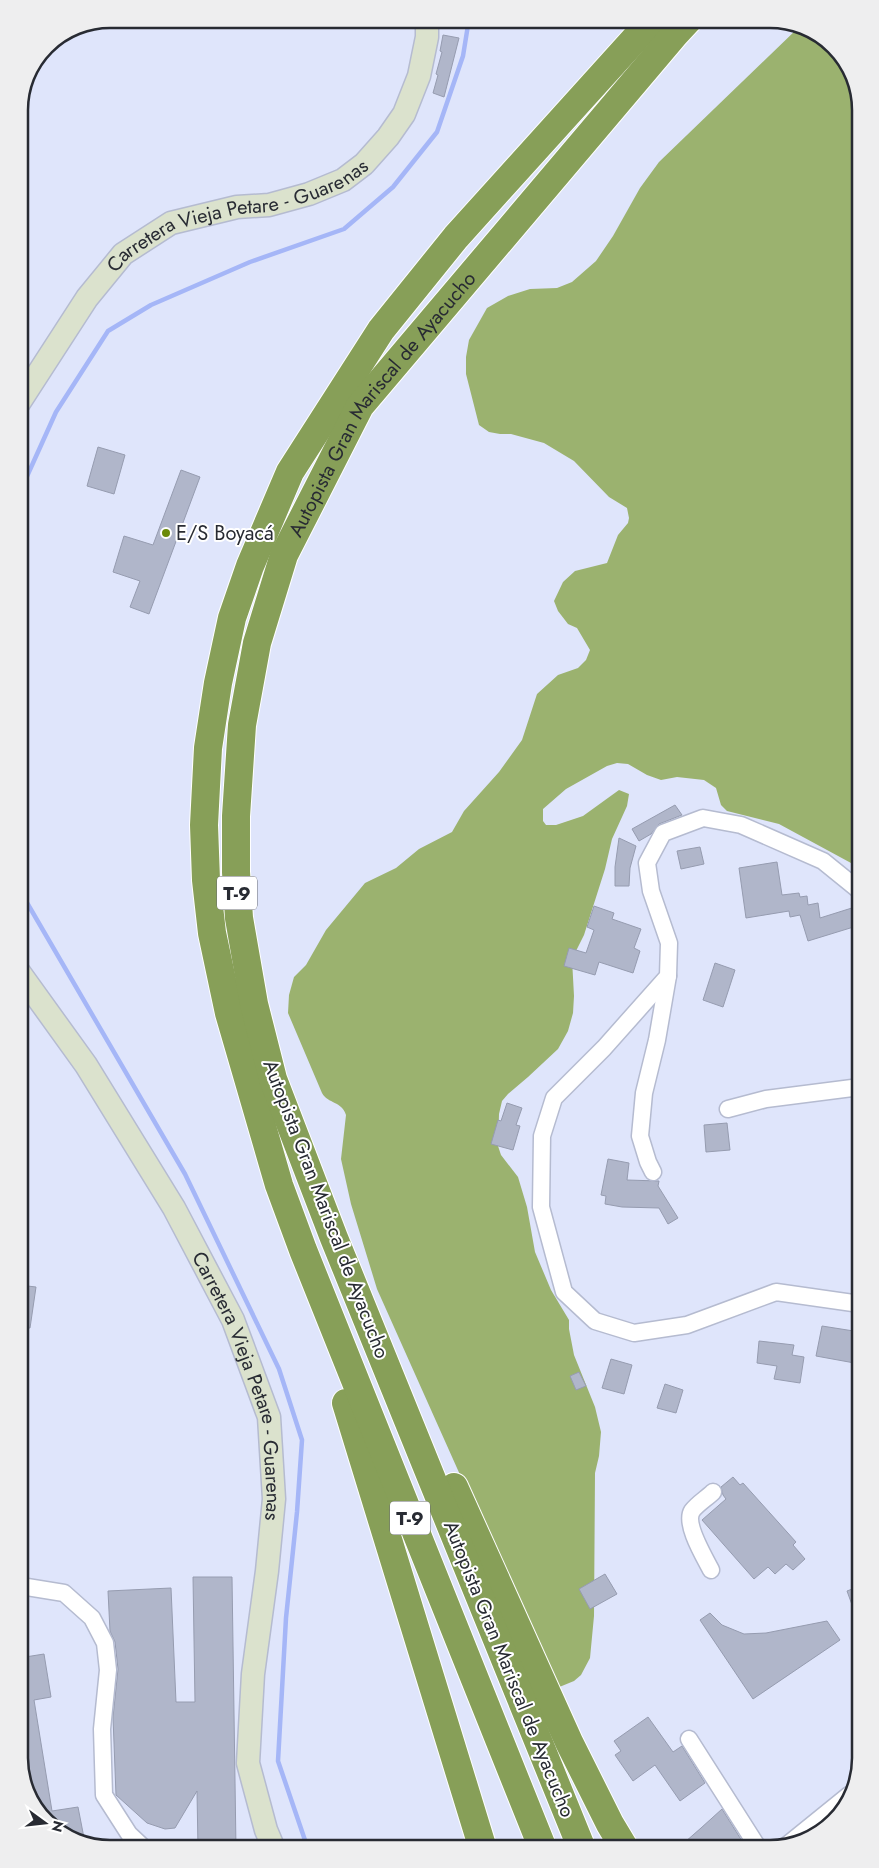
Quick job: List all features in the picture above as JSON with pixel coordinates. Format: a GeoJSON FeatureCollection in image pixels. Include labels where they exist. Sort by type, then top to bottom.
{"type":"FeatureCollection","features":[{"type":"Feature","properties":{"kind":"highway","name":"Autopista Gran Mariscal de Ayacucho"},"geometry":{"type":"LineString","coordinates":[[539,1840],[326,1309],[279,1186],[228,1013],[212,933],[206,880],[204,825],[208,748],[218,683],[232,618],[250,566],[290,472],[380,330],[456,237],[646,28]]}},
{"type":"Feature","properties":{"kind":"highway","name":"Autopista Gran Mariscal de Ayacucho"},"geometry":{"type":"LineString","coordinates":[[578,1840],[310,1178],[273,1079],[253,994],[239,918],[236,872],[236,816],[242,725],[257,643],[284,555],[360,406],[680,28]]}},
{"type":"Feature","properties":{"kind":"highway"},"geometry":{"type":"LineString","coordinates":[[310,1178],[354,1263],[386,1332],[534,1667],[588,1781],[620,1840]]}},
{"type":"Feature","properties":{"kind":"highway"},"geometry":{"type":"LineString","coordinates":[[279,1186],[280,1215],[337,1375],[480,1840]]}},
{"type":"Feature","properties":{"kind":"main road","name":"Carretera Vieja Petare - Guarenas"},"geometry":{"type":"LineString","coordinates":[[28,389],[87,298],[124,254],[170,223],[237,206],[270,205],[309,194],[343,180],[364,164],[388,137],[404,114],[419,76],[428,37],[428,28]]}},
{"type":"Feature","properties":{"kind":"main road","name":"Carretera Vieja Petare - Guarenas"},"geometry":{"type":"LineString","coordinates":[[28,984],[86,1065],[174,1208],[233,1320],[269,1417],[274,1498],[267,1571],[253,1674],[248,1763],[270,1840]]}},
{"type":"Feature","properties":{"kind":"street"},"geometry":{"type":"LineString","coordinates":[[653,1172],[640,1136],[644,1093],[658,1040],[668,976],[669,943],[651,891],[647,863],[663,833],[703,818],[741,826],[823,861],[852,885]]}},
{"type":"Feature","properties":{"kind":"street"},"geometry":{"type":"LineString","coordinates":[[668,976],[604,1048],[554,1098],[549,1113],[542,1136],[540,1207],[564,1292],[595,1321],[634,1333],[687,1325],[776,1292],[852,1303]]}},
{"type":"Feature","properties":{"kind":"street"},"geometry":{"type":"LineString","coordinates":[[728,1109],[766,1098],[852,1088]]}},
{"type":"Feature","properties":{"kind":"street"},"geometry":{"type":"LineString","coordinates":[[711,1570],[694,1535],[690,1520],[692,1512],[713,1492]]}},
{"type":"Feature","properties":{"kind":"street"},"geometry":{"type":"LineString","coordinates":[[28,1588],[64,1594],[92,1618],[105,1643],[108,1670],[102,1730],[104,1795],[129,1834],[135,1840]]}},
{"type":"Feature","properties":{"kind":"street"},"geometry":{"type":"LineString","coordinates":[[689,1739],[753,1840]]}},
{"type":"Feature","properties":{"kind":"street"},"geometry":{"type":"LineString","coordinates":[[801,1834],[838,1804]]}},
{"type":"Feature","properties":{"kind":"green space"},"geometry":{"type":"Polygon","coordinates":[[[794,32],[810,39],[827,52],[845,78],[852,110],[852,863],[779,824],[727,811],[721,805],[716,788],[704,780],[677,777],[661,780],[647,775],[628,764],[617,763],[607,766],[566,789],[543,809],[543,821],[546,825],[556,825],[583,816],[619,790],[629,794],[627,806],[612,839],[605,869],[584,935],[572,959],[574,996],[573,1013],[568,1031],[558,1049],[502,1101],[499,1114],[498,1146],[501,1155],[518,1177],[527,1207],[535,1252],[551,1290],[569,1320],[574,1355],[595,1407],[601,1432],[595,1473],[594,1616],[590,1658],[581,1675],[574,1681],[552,1690],[461,1477],[377,1289],[351,1204],[341,1159],[346,1115],[341,1107],[322,1093],[288,1013],[289,995],[294,977],[306,965],[326,930],[365,883],[396,868],[419,849],[452,832],[464,811],[499,772],[522,740],[537,694],[558,675],[578,668],[586,660],[590,650],[577,628],[568,624],[558,611],[554,601],[563,582],[575,571],[607,563],[618,535],[628,523],[627,508],[609,497],[574,461],[544,443],[511,434],[489,432],[479,425],[466,374],[466,357],[469,340],[487,308],[508,296],[530,289],[557,288],[572,282],[596,261],[613,236],[640,188],[659,162],[794,32]]]}},
{"type":"Feature","properties":{"kind":"building"},"geometry":{"type":"Polygon","coordinates":[[[443,35],[459,38],[444,97],[433,93],[442,52],[440,51],[443,35]]]}},
{"type":"Feature","properties":{"kind":"building"},"geometry":{"type":"Polygon","coordinates":[[[98,447],[125,455],[114,494],[87,486],[98,447]]]}},
{"type":"Feature","properties":{"kind":"building"},"geometry":{"type":"Polygon","coordinates":[[[181,470],[200,477],[149,614],[130,607],[140,581],[113,572],[124,536],[153,545],[181,470]]]}},
{"type":"Feature","properties":{"kind":"building"},"geometry":{"type":"Polygon","coordinates":[[[675,805],[682,815],[659,824],[651,834],[639,841],[632,829],[675,805]]]}},
{"type":"Feature","properties":{"kind":"building"},"geometry":{"type":"Polygon","coordinates":[[[619,838],[636,846],[630,868],[629,886],[615,886],[615,867],[619,838]]]}},
{"type":"Feature","properties":{"kind":"building"},"geometry":{"type":"Polygon","coordinates":[[[700,847],[704,864],[681,869],[677,851],[700,847]]]}},
{"type":"Feature","properties":{"kind":"building"},"geometry":{"type":"Polygon","coordinates":[[[777,862],[782,895],[799,893],[800,897],[807,896],[808,905],[818,903],[820,918],[852,908],[852,927],[808,941],[800,915],[790,917],[789,911],[746,918],[739,868],[777,862]]]}},
{"type":"Feature","properties":{"kind":"building"},"geometry":{"type":"Polygon","coordinates":[[[594,906],[614,913],[612,919],[641,929],[634,948],[640,951],[633,973],[599,962],[595,975],[564,966],[569,948],[586,953],[594,930],[587,927],[594,906]]]}},
{"type":"Feature","properties":{"kind":"building"},"geometry":{"type":"Polygon","coordinates":[[[715,963],[735,970],[723,1007],[703,1000],[715,963]]]}},
{"type":"Feature","properties":{"kind":"building"},"geometry":{"type":"Polygon","coordinates":[[[507,1103],[522,1108],[516,1125],[520,1126],[513,1150],[491,1144],[498,1120],[501,1121],[507,1103]]]}},
{"type":"Feature","properties":{"kind":"building"},"geometry":{"type":"Polygon","coordinates":[[[727,1123],[730,1150],[706,1152],[704,1125],[727,1123]]]}},
{"type":"Feature","properties":{"kind":"building"},"geometry":{"type":"Polygon","coordinates":[[[608,1159],[629,1163],[627,1180],[659,1181],[658,1186],[678,1218],[668,1224],[659,1208],[622,1207],[605,1204],[606,1196],[601,1195],[608,1159]]]}},
{"type":"Feature","properties":{"kind":"building"},"geometry":{"type":"Polygon","coordinates":[[[28,1286],[36,1287],[30,1328],[28,1328],[28,1286]]]}},
{"type":"Feature","properties":{"kind":"building"},"geometry":{"type":"Polygon","coordinates":[[[822,1326],[852,1331],[852,1363],[816,1356],[822,1326]]]}},
{"type":"Feature","properties":{"kind":"building"},"geometry":{"type":"Polygon","coordinates":[[[759,1341],[794,1345],[792,1355],[804,1357],[800,1383],[774,1379],[777,1366],[757,1363],[759,1341]]]}},
{"type":"Feature","properties":{"kind":"building"},"geometry":{"type":"Polygon","coordinates":[[[611,1359],[632,1365],[624,1394],[602,1388],[611,1359]]]}},
{"type":"Feature","properties":{"kind":"building"},"geometry":{"type":"Polygon","coordinates":[[[579,1372],[586,1386],[576,1390],[570,1376],[579,1372]]]}},
{"type":"Feature","properties":{"kind":"building"},"geometry":{"type":"Polygon","coordinates":[[[665,1384],[683,1390],[676,1413],[657,1408],[665,1384]]]}},
{"type":"Feature","properties":{"kind":"building"},"geometry":{"type":"Polygon","coordinates":[[[733,1477],[740,1485],[743,1483],[796,1542],[793,1545],[805,1559],[793,1570],[786,1564],[775,1574],[768,1567],[754,1579],[702,1520],[726,1499],[721,1487],[733,1477]]]}},
{"type":"Feature","properties":{"kind":"building"},"geometry":{"type":"Polygon","coordinates":[[[605,1574],[617,1594],[590,1609],[579,1589],[605,1574]]]}},
{"type":"Feature","properties":{"kind":"building"},"geometry":{"type":"Polygon","coordinates":[[[193,1577],[232,1577],[236,1840],[198,1840],[197,1791],[175,1828],[165,1829],[147,1823],[116,1795],[113,1717],[118,1669],[115,1642],[110,1631],[108,1591],[171,1588],[176,1702],[195,1702],[193,1577]]]}},
{"type":"Feature","properties":{"kind":"building"},"geometry":{"type":"Polygon","coordinates":[[[852,1589],[852,1605],[847,1591],[852,1589]]]}},
{"type":"Feature","properties":{"kind":"building"},"geometry":{"type":"Polygon","coordinates":[[[710,1613],[722,1625],[744,1634],[766,1633],[827,1621],[840,1640],[753,1699],[700,1620],[710,1613]]]}},
{"type":"Feature","properties":{"kind":"building"},"geometry":{"type":"Polygon","coordinates":[[[44,1654],[51,1697],[34,1700],[50,1798],[38,1798],[34,1790],[29,1774],[28,1657],[44,1654]]]}},
{"type":"Feature","properties":{"kind":"building"},"geometry":{"type":"Polygon","coordinates":[[[648,1717],[673,1752],[682,1746],[705,1783],[680,1801],[655,1765],[633,1781],[615,1755],[621,1751],[614,1741],[648,1717]]]}},
{"type":"Feature","properties":{"kind":"building"},"geometry":{"type":"Polygon","coordinates":[[[78,1807],[84,1836],[70,1830],[70,1808],[78,1807]]]}},
{"type":"Feature","properties":{"kind":"building"},"geometry":{"type":"Polygon","coordinates":[[[722,1809],[741,1840],[687,1840],[722,1809]]]}},
{"type":"Feature","properties":{"kind":"waterway"},"geometry":{"type":"LineString","coordinates":[[28,474],[56,412],[108,331],[151,305],[250,262],[344,229],[393,187],[437,132],[463,56],[468,28]]}},
{"type":"Feature","properties":{"kind":"waterway"},"geometry":{"type":"LineString","coordinates":[[28,904],[185,1174],[279,1369],[302,1440],[286,1618],[278,1761],[305,1840]]}},
{"type":"Feature","properties":{"kind":"place","name":"E/S Boyacá"},"geometry":{"type":"Point","coordinates":[166,533]}}]}
